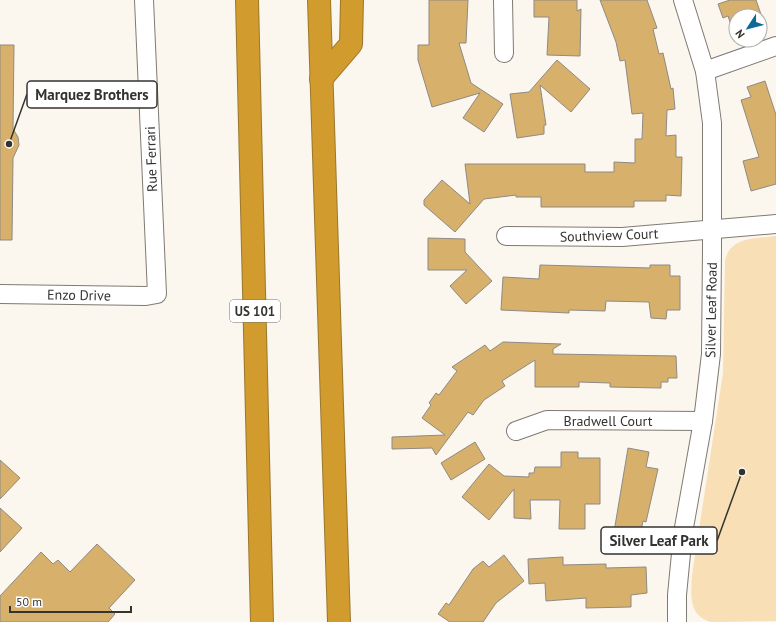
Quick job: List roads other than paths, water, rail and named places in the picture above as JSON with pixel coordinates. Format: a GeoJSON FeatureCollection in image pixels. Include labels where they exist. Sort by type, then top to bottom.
{"type":"FeatureCollection","features":[{"type":"Feature","properties":{"kind":"highway","name":"US 101"},"geometry":{"type":"LineString","coordinates":[[247,0],[262,622]]}},
{"type":"Feature","properties":{"kind":"highway"},"geometry":{"type":"LineString","coordinates":[[319,0],[339,622]]}},
{"type":"Feature","properties":{"kind":"highway"},"geometry":{"type":"LineString","coordinates":[[322,79],[351,44],[352,0]]}},
{"type":"Feature","properties":{"kind":"street","name":"Rue Ferrari"},"geometry":{"type":"LineString","coordinates":[[144,0],[157,294]]}},
{"type":"Feature","properties":{"kind":"street"},"geometry":{"type":"LineString","coordinates":[[503,0],[504,53]]}},
{"type":"Feature","properties":{"kind":"street","name":"Silver Leaf Road"},"geometry":{"type":"LineString","coordinates":[[677,622],[677,594],[682,533],[703,421],[711,354],[712,123],[705,71],[683,0]]}},
{"type":"Feature","properties":{"kind":"street"},"geometry":{"type":"LineString","coordinates":[[705,71],[776,46]]}},
{"type":"Feature","properties":{"kind":"street","name":"Southview Court"},"geometry":{"type":"LineString","coordinates":[[506,236],[622,237],[712,228],[776,224]]}},
{"type":"Feature","properties":{"kind":"street","name":"Enzo Drive"},"geometry":{"type":"LineString","coordinates":[[0,294],[146,296],[157,294]]}},
{"type":"Feature","properties":{"kind":"street","name":"Bradwell Court"},"geometry":{"type":"LineString","coordinates":[[516,431],[546,420],[703,421]]}},
{"type":"Feature","properties":{"kind":"place","name":"Marquez Brothers"},"geometry":{"type":"Point","coordinates":[9,144]}},
{"type":"Feature","properties":{"kind":"place","name":"Silver Leaf Park"},"geometry":{"type":"Point","coordinates":[742,472]}}]}
